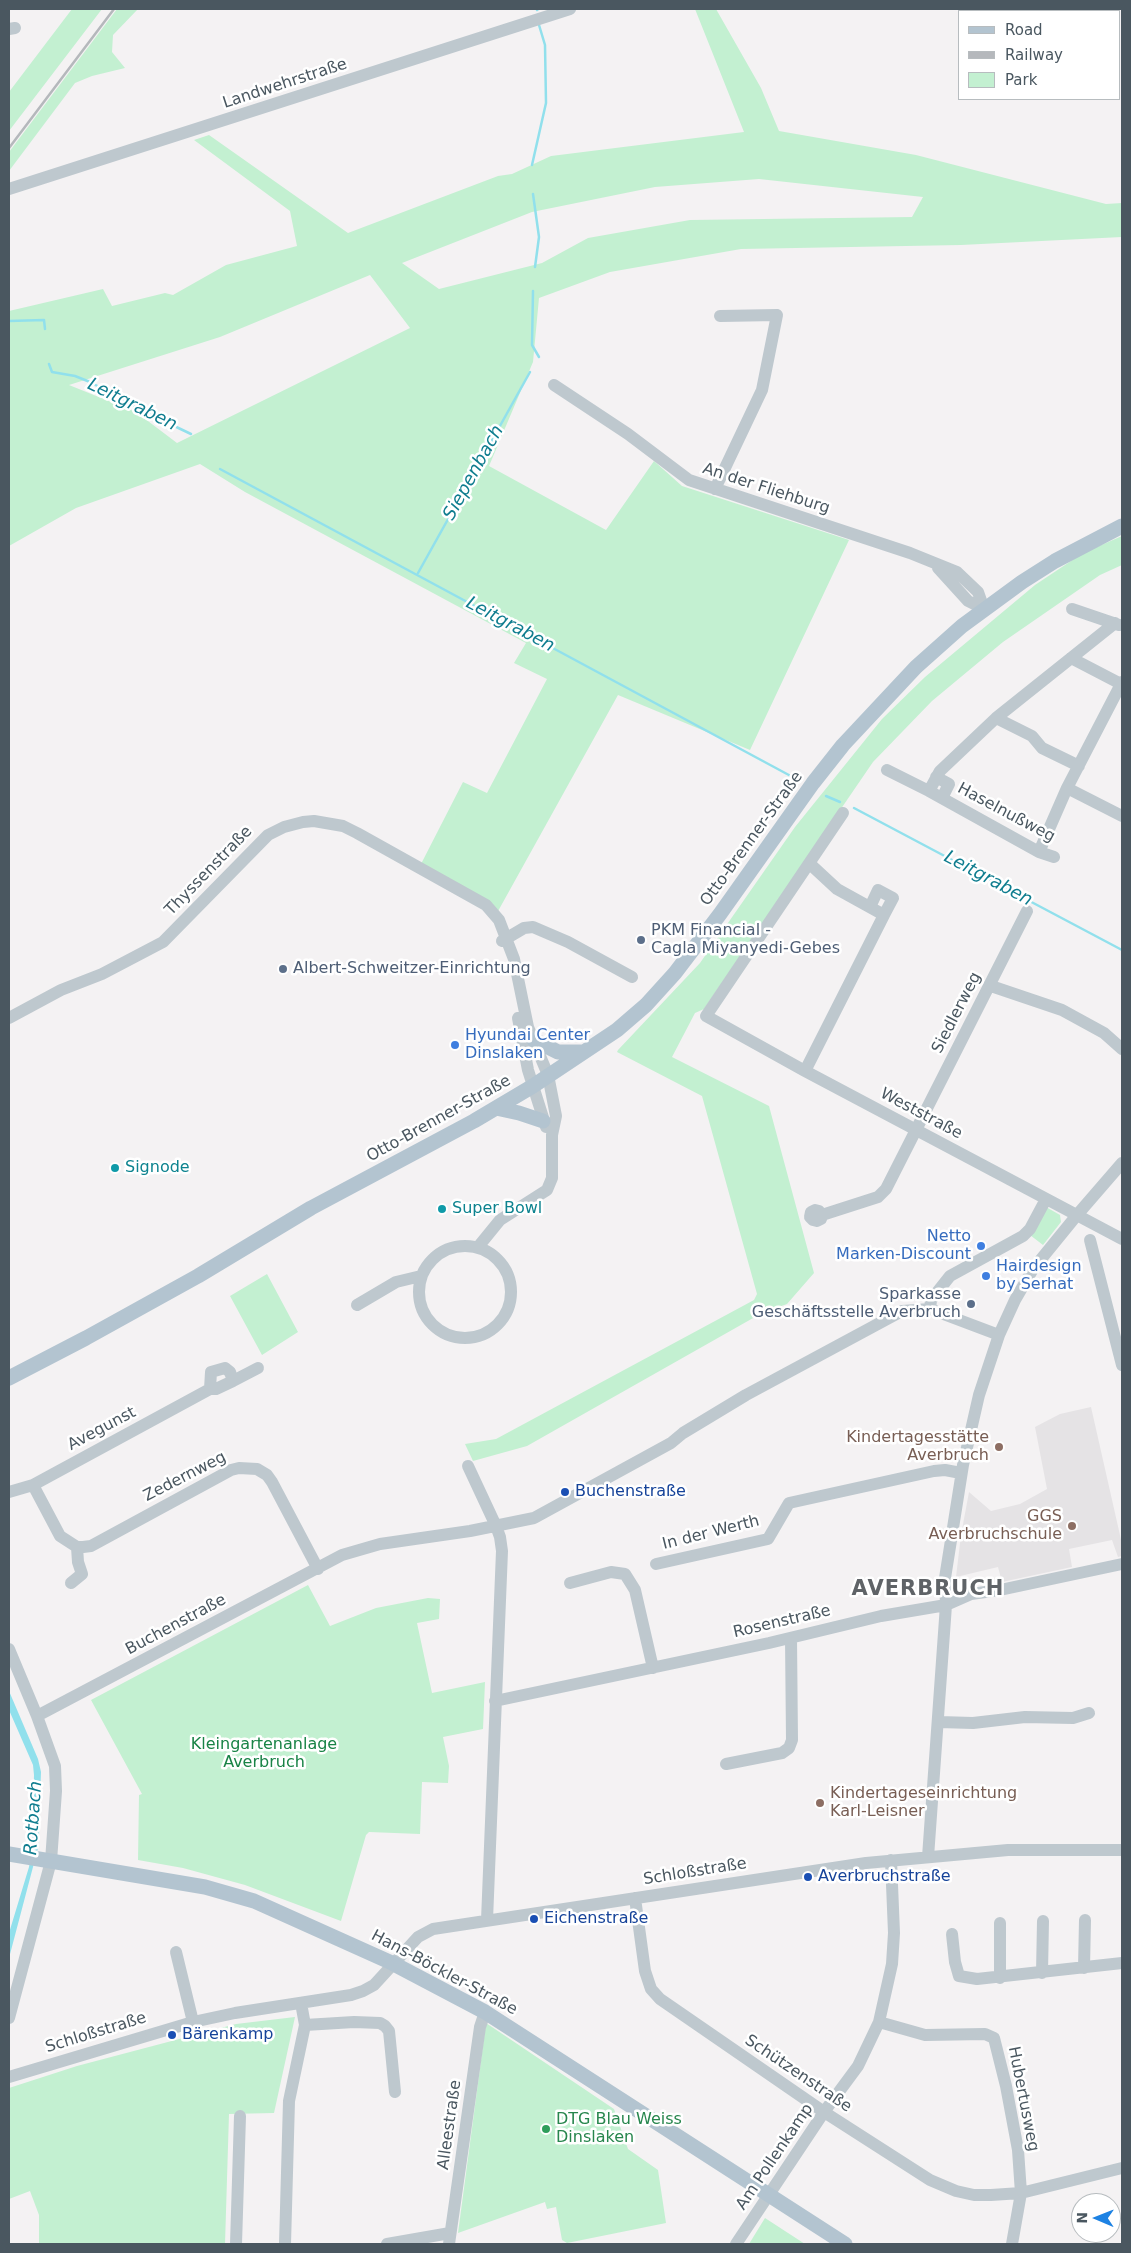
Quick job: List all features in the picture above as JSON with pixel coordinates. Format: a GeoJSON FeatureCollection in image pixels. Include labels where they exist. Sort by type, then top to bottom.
{"type":"FeatureCollection","features":[{"type":"Feature","properties":{"kind":"main road","name":"Otto-Brenner-Straße"},"geometry":{"type":"LineString","coordinates":[[9,1378],[103,1329],[198,1276],[311,1208],[409,1158],[533,1086],[617,1030],[646,1005],[674,972],[720,914],[813,783],[872,712],[916,667],[984,609],[1055,561],[1122,526]]}},
{"type":"Feature","properties":{"kind":"main road"},"geometry":{"type":"LineString","coordinates":[[534,1040],[558,1052],[584,1052]]}},
{"type":"Feature","properties":{"kind":"main road"},"geometry":{"type":"LineString","coordinates":[[496,1108],[543,1121]]}},
{"type":"Feature","properties":{"kind":"main road","name":"Hans-Böckler-Straße"},"geometry":{"type":"LineString","coordinates":[[16,1855],[205,1887],[254,1901],[392,1963],[485,2012],[845,2244]]}},
{"type":"Feature","properties":{"kind":"street","name":"Landwehrstraße"},"geometry":{"type":"LineString","coordinates":[[9,189],[570,9]]}},
{"type":"Feature","properties":{"kind":"street"},"geometry":{"type":"LineString","coordinates":[[715,489],[762,390],[777,315],[720,316]]}},
{"type":"Feature","properties":{"kind":"street","name":"An der Fliehburg"},"geometry":{"type":"LineString","coordinates":[[554,385],[628,434],[690,480],[910,553],[957,572],[978,592],[984,609]]}},
{"type":"Feature","properties":{"kind":"street"},"geometry":{"type":"LineString","coordinates":[[1072,609],[1118,625]]}},
{"type":"Feature","properties":{"kind":"street","name":"Haselnußweg"},"geometry":{"type":"LineString","coordinates":[[929,791],[940,771],[996,718],[1071,658],[1118,625]]}},
{"type":"Feature","properties":{"kind":"street"},"geometry":{"type":"LineString","coordinates":[[1039,852],[1067,788],[1122,683],[1071,658]]}},
{"type":"Feature","properties":{"kind":"street"},"geometry":{"type":"LineString","coordinates":[[996,718],[1032,736],[1042,748],[1079,766]]}},
{"type":"Feature","properties":{"kind":"street","name":"Haselnußweg"},"geometry":{"type":"LineString","coordinates":[[887,770],[1039,852],[1054,857]]}},
{"type":"Feature","properties":{"kind":"street","name":"Haselnußweg"},"geometry":{"type":"LineString","coordinates":[[936,777],[949,784],[942,798]]}},
{"type":"Feature","properties":{"kind":"street"},"geometry":{"type":"LineString","coordinates":[[1067,788],[1122,816]]}},
{"type":"Feature","properties":{"kind":"street"},"geometry":{"type":"LineString","coordinates":[[843,813],[810,864],[837,889],[884,914]]}},
{"type":"Feature","properties":{"kind":"street","name":"Thyssenstraße"},"geometry":{"type":"LineString","coordinates":[[9,1018],[61,990],[102,974],[163,942],[268,835],[303,822],[326,822],[343,826],[466,892],[505,939],[514,959],[528,1027],[548,1076],[556,1116],[552,1135],[552,1178],[547,1190],[500,1220],[478,1247]]}},
{"type":"Feature","properties":{"kind":"street","name":"Weststraße"},"geometry":{"type":"LineString","coordinates":[[810,864],[706,1016],[805,1071],[1122,1239]]}},
{"type":"Feature","properties":{"kind":"street"},"geometry":{"type":"LineString","coordinates":[[805,1071],[893,898],[878,890],[870,907]]}},
{"type":"Feature","properties":{"kind":"street","name":"Siedlerweg"},"geometry":{"type":"LineString","coordinates":[[822,1215],[878,1197],[886,1189],[991,986],[1027,911]]}},
{"type":"Feature","properties":{"kind":"street"},"geometry":{"type":"LineString","coordinates":[[505,939],[524,928],[532,928],[568,942],[632,977]]}},
{"type":"Feature","properties":{"kind":"street","name":"Thyssenstraße"},"geometry":{"type":"LineString","coordinates":[[505,939],[528,1070],[543,1121],[552,1135]]}},
{"type":"Feature","properties":{"kind":"street"},"geometry":{"type":"LineString","coordinates":[[991,986],[1062,1010],[1104,1033],[1122,1049]]}},
{"type":"Feature","properties":{"kind":"street"},"geometry":{"type":"LineString","coordinates":[[928,1857],[939,1722],[946,1605],[945,1578],[962,1473],[979,1395],[999,1336],[1015,1300],[1034,1269],[1076,1215],[1122,1163]]}},
{"type":"Feature","properties":{"kind":"street"},"geometry":{"type":"LineString","coordinates":[[930,1309],[931,1300],[950,1276],[1023,1236],[1030,1229],[1046,1199]]}},
{"type":"Feature","properties":{"kind":"street"},"geometry":{"type":"LineString","coordinates":[[1090,1240],[1104,1315],[1122,1364]]}},
{"type":"Feature","properties":{"kind":"street"},"geometry":{"type":"LineString","coordinates":[[461,1246],[478,1247],[492,1254],[503,1265],[510,1279],[512,1294],[508,1309],[504,1316],[488,1332],[474,1338],[443,1333],[430,1322],[422,1308],[419,1292],[421,1276],[430,1261],[444,1250],[461,1246]]}},
{"type":"Feature","properties":{"kind":"street"},"geometry":{"type":"LineString","coordinates":[[357,1305],[396,1282],[421,1276]]}},
{"type":"Feature","properties":{"kind":"street","name":"Buchenstraße"},"geometry":{"type":"LineString","coordinates":[[37,1716],[342,1555],[361,1548],[534,1518],[671,1444],[683,1433],[746,1395],[902,1311],[930,1309],[999,1336]]}},
{"type":"Feature","properties":{"kind":"street","name":"Avegunst"},"geometry":{"type":"LineString","coordinates":[[9,1492],[33,1485],[210,1390],[216,1389],[258,1368]]}},
{"type":"Feature","properties":{"kind":"street"},"geometry":{"type":"LineString","coordinates":[[468,1466],[496,1526],[502,1552],[487,1920]]}},
{"type":"Feature","properties":{"kind":"street","name":"Zedernweg"},"geometry":{"type":"LineString","coordinates":[[77,1547],[91,1546],[231,1470],[248,1468],[261,1471],[272,1482],[318,1568]]}},
{"type":"Feature","properties":{"kind":"street","name":"In der Werth"},"geometry":{"type":"LineString","coordinates":[[656,1564],[768,1539],[789,1503],[934,1471],[946,1470],[962,1473]]}},
{"type":"Feature","properties":{"kind":"street"},"geometry":{"type":"LineString","coordinates":[[33,1485],[60,1536],[77,1547],[78,1562],[82,1574],[71,1584]]}},
{"type":"Feature","properties":{"kind":"street","name":"Rosenstraße"},"geometry":{"type":"LineString","coordinates":[[495,1701],[791,1638],[881,1616],[946,1605],[970,1594],[1000,1590],[1122,1564]]}},
{"type":"Feature","properties":{"kind":"street"},"geometry":{"type":"LineString","coordinates":[[570,1584],[611,1572],[625,1574],[635,1590],[653,1668]]}},
{"type":"Feature","properties":{"kind":"street"},"geometry":{"type":"LineString","coordinates":[[726,1764],[782,1753],[789,1748],[792,1740],[791,1638]]}},
{"type":"Feature","properties":{"kind":"street"},"geometry":{"type":"LineString","coordinates":[[9,1649],[37,1716],[55,1766],[56,1791],[46,1860],[9,2018]]}},
{"type":"Feature","properties":{"kind":"street"},"geometry":{"type":"LineString","coordinates":[[939,1722],[973,1723],[1025,1718],[1073,1718],[1089,1713]]}},
{"type":"Feature","properties":{"kind":"street","name":"Schloßstraße"},"geometry":{"type":"LineString","coordinates":[[9,2077],[193,2022],[235,2012],[351,1995],[363,1991],[374,1985],[392,1963],[418,1937],[432,1928],[812,1870],[891,1860],[1008,1850],[1122,1850]]}},
{"type":"Feature","properties":{"kind":"street","name":"Am Pollenkamp"},"geometry":{"type":"LineString","coordinates":[[736,2244],[824,2112],[858,2066],[879,2022],[892,1964],[894,1933],[891,1860]]}},
{"type":"Feature","properties":{"kind":"street","name":"Schützenstraße"},"geometry":{"type":"LineString","coordinates":[[635,1898],[645,1971],[651,1989],[660,1999],[824,2112],[930,2180],[956,2191],[974,2195],[1022,2193],[1122,2168]]}},
{"type":"Feature","properties":{"kind":"street"},"geometry":{"type":"LineString","coordinates":[[1084,1968],[1085,1920]]}},
{"type":"Feature","properties":{"kind":"street"},"geometry":{"type":"LineString","coordinates":[[1042,1921],[1042,1973]]}},
{"type":"Feature","properties":{"kind":"street"},"geometry":{"type":"LineString","coordinates":[[1000,1923],[1000,1978]]}},
{"type":"Feature","properties":{"kind":"street"},"geometry":{"type":"LineString","coordinates":[[952,1934],[955,1962],[959,1976],[977,1979],[1000,1978],[1122,1963]]}},
{"type":"Feature","properties":{"kind":"street"},"geometry":{"type":"LineString","coordinates":[[176,1952],[193,2022]]}},
{"type":"Feature","properties":{"kind":"street"},"geometry":{"type":"LineString","coordinates":[[285,2244],[289,2101],[305,2025],[301,2003]]}},
{"type":"Feature","properties":{"kind":"street","name":"Alleestraße"},"geometry":{"type":"LineString","coordinates":[[449,2238],[480,2027],[485,2012]]}},
{"type":"Feature","properties":{"kind":"street"},"geometry":{"type":"LineString","coordinates":[[305,2025],[354,2022],[380,2023],[386,2026],[389,2031],[395,2092]]}},
{"type":"Feature","properties":{"kind":"street","name":"Hubertusweg"},"geometry":{"type":"LineString","coordinates":[[879,2022],[925,2035],[985,2034],[994,2038],[1014,2119],[1022,2193]]}},
{"type":"Feature","properties":{"kind":"street"},"geometry":{"type":"LineString","coordinates":[[236,2244],[240,2116]]}},
{"type":"Feature","properties":{"kind":"street"},"geometry":{"type":"LineString","coordinates":[[1012,2244],[1022,2193]]}},
{"type":"Feature","properties":{"kind":"street"},"geometry":{"type":"LineString","coordinates":[[387,2244],[449,2238]]}},
{"type":"Feature","properties":{"kind":"shaded area"},"geometry":{"type":"Polygon","coordinates":[[[1091,1407],[1122,1544],[1122,1556],[1118,1557],[1112,1540],[1069,1549],[1072,1567],[1002,1582],[998,1567],[956,1577],[969,1492],[991,1511],[1020,1504],[1047,1489],[1035,1427],[1060,1414],[1091,1407]]]}},
{"type":"Feature","properties":{"kind":"green space"},"geometry":{"type":"Polygon","coordinates":[[[72,9],[102,9],[9,131],[9,92],[72,9]]]}},
{"type":"Feature","properties":{"kind":"green space"},"geometry":{"type":"Polygon","coordinates":[[[117,9],[138,9],[113,35],[112,52],[125,68],[92,76],[75,83],[9,171],[9,152],[117,9]]]}},
{"type":"Feature","properties":{"kind":"green space"},"geometry":{"type":"Polygon","coordinates":[[[695,9],[716,9],[761,88],[779,131],[916,155],[1106,204],[1122,203],[1122,237],[961,245],[741,249],[610,272],[539,298],[533,362],[489,466],[606,530],[654,461],[682,486],[849,540],[750,750],[618,695],[497,913],[421,864],[463,782],[487,793],[547,679],[514,663],[526,643],[245,492],[200,464],[76,508],[9,546],[9,311],[103,289],[112,306],[165,293],[173,295],[226,265],[297,246],[290,211],[194,140],[209,135],[348,233],[498,176],[512,174],[551,156],[744,132],[695,9]],[[759,179],[655,187],[532,212],[402,263],[439,289],[542,263],[588,238],[690,220],[912,217],[923,197],[759,179]],[[370,275],[220,337],[69,385],[136,412],[177,443],[410,328],[370,275]]]}},
{"type":"Feature","properties":{"kind":"green space"},"geometry":{"type":"Polygon","coordinates":[[[1122,536],[1122,565],[1100,575],[1003,642],[932,701],[873,762],[704,1009],[695,1013],[672,1057],[769,1106],[814,1273],[787,1304],[762,1313],[527,1446],[473,1461],[465,1444],[496,1439],[754,1300],[757,1294],[702,1096],[617,1052],[700,963],[795,827],[882,719],[925,677],[1035,585],[1083,553],[1122,536]]]}},
{"type":"Feature","properties":{"kind":"green space"},"geometry":{"type":"Polygon","coordinates":[[[1046,1207],[1060,1215],[1061,1222],[1043,1245],[1030,1235],[1046,1207]]]}},
{"type":"Feature","properties":{"kind":"green space"},"geometry":{"type":"Polygon","coordinates":[[[267,1274],[298,1332],[262,1355],[230,1296],[267,1274]]]}},
{"type":"Feature","properties":{"kind":"green space","name":"Kleingartenanlage Averbruch"},"geometry":{"type":"Polygon","coordinates":[[[308,1585],[330,1626],[376,1608],[428,1598],[440,1599],[439,1619],[417,1623],[432,1693],[485,1682],[483,1729],[443,1737],[449,1766],[448,1783],[422,1782],[420,1834],[369,1832],[366,1835],[341,1921],[245,1885],[183,1868],[138,1860],[139,1795],[142,1794],[91,1700],[308,1585]]]}},
{"type":"Feature","properties":{"kind":"green space"},"geometry":{"type":"Polygon","coordinates":[[[295,2017],[274,2113],[229,2114],[225,2244],[39,2244],[39,2215],[30,2191],[9,2199],[9,2088],[77,2066],[236,2024],[295,2017]]]}},
{"type":"Feature","properties":{"kind":"green space","name":"DTG Blau Weiss Dinslaken"},"geometry":{"type":"Polygon","coordinates":[[[486,2023],[614,2109],[628,2149],[658,2170],[666,2223],[567,2243],[562,2240],[556,2207],[547,2209],[545,2202],[458,2233],[486,2023]]]}},
{"type":"Feature","properties":{"kind":"green space"},"geometry":{"type":"Polygon","coordinates":[[[765,2218],[805,2244],[749,2244],[765,2218]]]}},
{"type":"Feature","properties":{"kind":"water","name":"Rotbach"},"geometry":{"type":"Polygon","coordinates":[[[9,1691],[38,1759],[41,1772],[38,1848],[9,1958],[9,1933],[29,1867],[32,1848],[34,1775],[33,1765],[9,1710],[9,1691]]]}},
{"type":"Feature","properties":{"kind":"waterway","name":"Siepenbach"},"geometry":{"type":"LineString","coordinates":[[532,165],[546,103],[545,45],[539,25]]}},
{"type":"Feature","properties":{"kind":"waterway","name":"Siepenbach"},"geometry":{"type":"LineString","coordinates":[[533,194],[539,237],[535,267]]}},
{"type":"Feature","properties":{"kind":"waterway","name":"Siepenbach"},"geometry":{"type":"LineString","coordinates":[[533,291],[532,345],[539,357]]}},
{"type":"Feature","properties":{"kind":"waterway","name":"Leitgraben"},"geometry":{"type":"LineString","coordinates":[[9,321],[44,320],[45,329]]}},
{"type":"Feature","properties":{"kind":"waterway","name":"Leitgraben"},"geometry":{"type":"LineString","coordinates":[[49,364],[52,372],[75,376],[90,382],[191,434]]}},
{"type":"Feature","properties":{"kind":"waterway","name":"Siepenbach"},"geometry":{"type":"LineString","coordinates":[[418,573],[530,372]]}},
{"type":"Feature","properties":{"kind":"waterway","name":"Leitgraben"},"geometry":{"type":"LineString","coordinates":[[220,469],[800,781]]}},
{"type":"Feature","properties":{"kind":"waterway","name":"Leitgraben"},"geometry":{"type":"LineString","coordinates":[[826,796],[840,802]]}},
{"type":"Feature","properties":{"kind":"waterway","name":"Leitgraben"},"geometry":{"type":"LineString","coordinates":[[854,808],[1122,950]]}},
{"type":"Feature","properties":{"kind":"railway"},"geometry":{"type":"LineString","coordinates":[[9,148],[114,9]]}},
{"type":"Feature","properties":{"kind":"place","name":"PKM Financial - Cagla Miyanyedi-Gebes"},"geometry":{"type":"Point","coordinates":[641,940]}},
{"type":"Feature","properties":{"kind":"place","name":"Albert-Schweitzer-Einrichtung"},"geometry":{"type":"Point","coordinates":[283,969]}},
{"type":"Feature","properties":{"kind":"place","name":"Hyundai Center Dinslaken"},"geometry":{"type":"Point","coordinates":[455,1045]}},
{"type":"Feature","properties":{"kind":"place","name":"Signode"},"geometry":{"type":"Point","coordinates":[115,1168]}},
{"type":"Feature","properties":{"kind":"place","name":"Super Bowl"},"geometry":{"type":"Point","coordinates":[442,1209]}},
{"type":"Feature","properties":{"kind":"place","name":"Netto Marken-Discount"},"geometry":{"type":"Point","coordinates":[981,1246]}},
{"type":"Feature","properties":{"kind":"place","name":"Hairdesign by Serhat"},"geometry":{"type":"Point","coordinates":[986,1276]}},
{"type":"Feature","properties":{"kind":"place","name":"Sparkasse Geschäftsstelle Averbruch"},"geometry":{"type":"Point","coordinates":[971,1304]}},
{"type":"Feature","properties":{"kind":"place","name":"Kindertagesstätte Averbruch"},"geometry":{"type":"Point","coordinates":[999,1447]}},
{"type":"Feature","properties":{"kind":"place","name":"Buchenstraße"},"geometry":{"type":"Point","coordinates":[565,1492]}},
{"type":"Feature","properties":{"kind":"place","name":"GGS Averbruchschule"},"geometry":{"type":"Point","coordinates":[1072,1526]}},
{"type":"Feature","properties":{"kind":"place","name":"Kindertageseinrichtung Karl-Leisner"},"geometry":{"type":"Point","coordinates":[820,1803]}},
{"type":"Feature","properties":{"kind":"place","name":"Averbruchstraße"},"geometry":{"type":"Point","coordinates":[808,1877]}},
{"type":"Feature","properties":{"kind":"place","name":"Eichenstraße"},"geometry":{"type":"Point","coordinates":[534,1919]}},
{"type":"Feature","properties":{"kind":"place","name":"Bärenkamp"},"geometry":{"type":"Point","coordinates":[172,2035]}},
{"type":"Feature","properties":{"kind":"place","name":"DTG Blau Weiss Dinslaken"},"geometry":{"type":"Point","coordinates":[546,2129]}},
{"type":"Feature","properties":{"kind":"district","name":"AVERBRUCH"},"geometry":{"type":"Point","coordinates":[928,1590]}}]}
